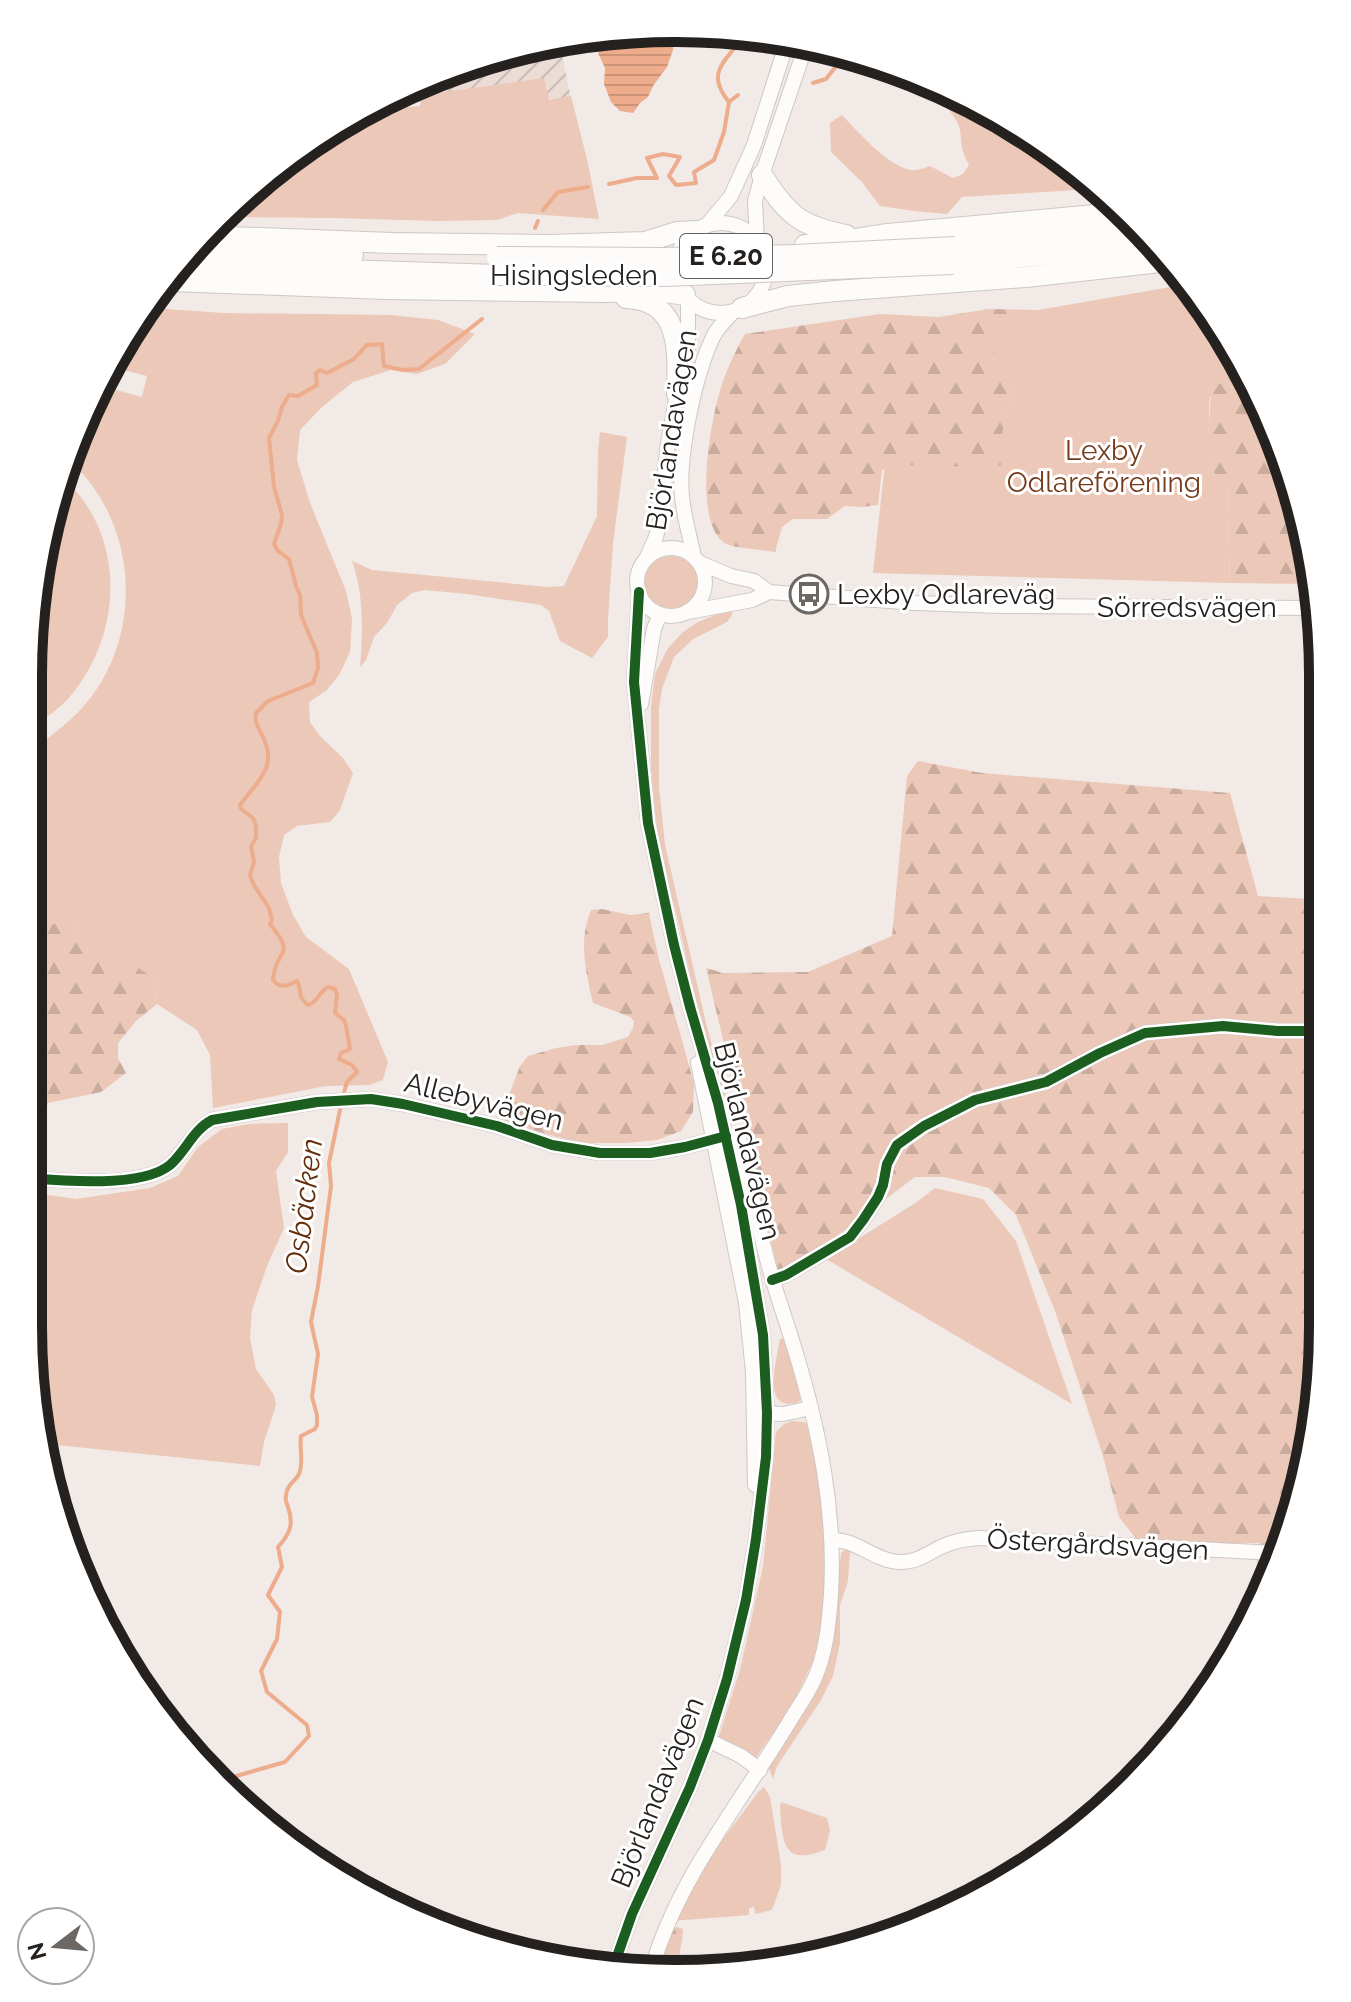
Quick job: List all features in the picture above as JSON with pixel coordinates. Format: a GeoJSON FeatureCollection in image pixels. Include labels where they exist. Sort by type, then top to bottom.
{"type":"FeatureCollection","features":[{"type":"Feature","properties":{"kind":"highway"},"geometry":{"type":"LineString","coordinates":[[762,175],[780,203],[808,225],[862,237]]}},
{"type":"Feature","properties":{"kind":"highway"},"geometry":{"type":"LineString","coordinates":[[759,244],[816,245],[862,237],[1108,214]]}},
{"type":"Feature","properties":{"kind":"highway"},"geometry":{"type":"LineString","coordinates":[[220,237],[550,245],[645,242],[702,228]]}},
{"type":"Feature","properties":{"kind":"highway","name":"Hisingsleden"},"geometry":{"type":"LineString","coordinates":[[954,255],[1127,232]]}},
{"type":"Feature","properties":{"kind":"highway","name":"Hisingsleden"},"geometry":{"type":"LineString","coordinates":[[194,265],[290,261],[954,255],[1099,251],[1140,246]]}},
{"type":"Feature","properties":{"kind":"highway","name":"Hisingsleden"},"geometry":{"type":"LineString","coordinates":[[206,250],[290,261]]}},
{"type":"Feature","properties":{"kind":"highway"},"geometry":{"type":"LineString","coordinates":[[738,310],[788,296],[1026,277],[1156,262]]}},
{"type":"Feature","properties":{"kind":"highway"},"geometry":{"type":"LineString","coordinates":[[180,281],[386,289],[653,290],[686,297]]}},
{"type":"Feature","properties":{"kind":"highway"},"geometry":{"type":"LineString","coordinates":[[606,292],[620,298],[646,301],[663,313],[677,344],[677,394]]}},
{"type":"Feature","properties":{"kind":"street"},"geometry":{"type":"LineString","coordinates":[[784,51],[754,145],[731,196],[702,228],[686,240],[677,260],[677,275],[686,297],[709,311],[721,313],[738,310],[758,295],[764,281],[765,260],[759,244],[755,201],[803,55]]}},
{"type":"Feature","properties":{"kind":"street"},"geometry":{"type":"LineString","coordinates":[[702,228],[718,224],[735,226],[750,234],[759,244]]}},
{"type":"Feature","properties":{"kind":"street","name":"Björlandavägen"},"geometry":{"type":"LineString","coordinates":[[646,559],[656,537],[662,511],[667,449],[688,352],[686,297]]}},
{"type":"Feature","properties":{"kind":"street","name":"Björlandavägen"},"geometry":{"type":"LineString","coordinates":[[696,560],[682,496],[685,442],[696,387],[715,333],[738,310]]}},
{"type":"Feature","properties":{"kind":"street"},"geometry":{"type":"LineString","coordinates":[[673,549],[681,550],[696,560],[704,574],[705,586],[701,598],[688,612],[675,616],[660,614],[649,608],[639,592],[639,573],[646,559],[659,551],[673,549]]}},
{"type":"Feature","properties":{"kind":"street","name":"Sörredsvägen"},"geometry":{"type":"LineString","coordinates":[[696,560],[731,576],[754,581],[769,592]]}},
{"type":"Feature","properties":{"kind":"street","name":"Björlandavägen"},"geometry":{"type":"LineString","coordinates":[[639,592],[634,682],[641,768],[648,823],[690,1007],[699,1071],[754,1202],[772,1280],[811,1408]]}},
{"type":"Feature","properties":{"kind":"street","name":"Sörredsvägen"},"geometry":{"type":"LineString","coordinates":[[688,612],[752,600],[769,592],[1001,606],[1305,608]]}},
{"type":"Feature","properties":{"kind":"street","name":"Björlandavägen"},"geometry":{"type":"LineString","coordinates":[[639,716],[654,629],[660,614]]}},
{"type":"Feature","properties":{"kind":"street"},"geometry":{"type":"LineString","coordinates":[[772,1280],[850,1237],[878,1197],[887,1164],[897,1145],[924,1126],[963,1106],[994,1094],[1046,1082],[1145,1033],[1223,1026],[1309,1031]]}},
{"type":"Feature","properties":{"kind":"street","name":"Allebyvägen"},"geometry":{"type":"LineString","coordinates":[[42,1179],[127,1179],[149,1176],[172,1163],[199,1129],[212,1120],[334,1100],[382,1100],[516,1131],[552,1145],[600,1153],[650,1153],[725,1137]]}},
{"type":"Feature","properties":{"kind":"street","name":"Björlandavägen"},"geometry":{"type":"LineString","coordinates":[[617,1957],[632,1914],[708,1740],[734,1654],[756,1539],[766,1457],[725,1137]]}},
{"type":"Feature","properties":{"kind":"street"},"geometry":{"type":"LineString","coordinates":[[655,1959],[669,1919],[694,1870],[806,1695],[821,1661],[829,1615],[833,1556],[825,1470],[811,1408],[783,1414],[761,1413]]}},
{"type":"Feature","properties":{"kind":"street","name":"Östergårdsvägen"},"geometry":{"type":"LineString","coordinates":[[832,1540],[844,1541],[881,1559],[900,1562],[924,1557],[956,1541],[978,1538],[1267,1553]]}},
{"type":"Feature","properties":{"kind":"street","name":"Björlandavägen"},"geometry":{"type":"LineString","coordinates":[[708,1740],[741,1756],[760,1770]]}},
{"type":"Feature","properties":{"kind":"shaded area"},"geometry":{"type":"Polygon","coordinates":[[[674,42],[667,67],[648,97],[633,113],[620,111],[611,102],[604,84],[605,68],[598,53],[600,46],[674,42]]]}},
{"type":"Feature","properties":{"kind":"shaded area"},"geometry":{"type":"Polygon","coordinates":[[[562,52],[571,99],[403,103],[472,76],[562,52]]]}},
{"type":"Feature","properties":{"kind":"green space"},"geometry":{"type":"Polygon","coordinates":[[[870,74],[879,76],[898,83],[875,78],[870,74]]]}},
{"type":"Feature","properties":{"kind":"green space"},"geometry":{"type":"Polygon","coordinates":[[[544,78],[549,100],[571,96],[599,219],[518,213],[497,220],[437,221],[239,217],[290,173],[324,149],[395,107],[420,106],[422,95],[544,78]]]}},
{"type":"Feature","properties":{"kind":"green space"},"geometry":{"type":"Polygon","coordinates":[[[935,98],[992,127],[1081,189],[962,197],[947,214],[880,206],[862,182],[831,152],[830,123],[842,115],[874,147],[902,167],[913,170],[930,166],[953,178],[963,174],[969,165],[962,149],[959,125],[935,98]]]}},
{"type":"Feature","properties":{"kind":"green space","name":"Lexby Odlareförening"},"geometry":{"type":"Polygon","coordinates":[[[1175,286],[1202,324],[1241,390],[1221,383],[1212,388],[1209,405],[1212,471],[1227,484],[1230,583],[873,573],[885,463],[995,459],[1008,408],[1015,394],[987,341],[1038,310],[1175,286]]]}},
{"type":"Feature","properties":{"kind":"green space"},"geometry":{"type":"Polygon","coordinates":[[[160,308],[223,313],[391,315],[438,320],[475,334],[445,364],[417,374],[391,370],[353,382],[300,430],[297,460],[310,503],[346,591],[352,619],[350,652],[339,675],[326,691],[309,702],[310,722],[353,773],[340,810],[330,822],[297,826],[284,835],[279,857],[281,883],[293,915],[306,937],[349,969],[388,1062],[383,1080],[369,1085],[326,1086],[213,1108],[210,1055],[197,1030],[157,1004],[153,978],[98,960],[72,924],[42,924],[42,743],[90,699],[109,667],[121,632],[126,595],[123,558],[113,523],[95,490],[77,469],[111,388],[142,397],[147,376],[121,370],[160,308]]]}},
{"type":"Feature","properties":{"kind":"green space"},"geometry":{"type":"Polygon","coordinates":[[[988,309],[1038,310],[988,341],[1015,394],[1002,433],[1010,447],[1007,462],[996,467],[890,465],[882,470],[878,505],[845,506],[827,519],[793,519],[782,527],[775,552],[726,544],[715,532],[706,493],[709,444],[722,384],[745,334],[880,314],[939,317],[988,309]]]}},
{"type":"Feature","properties":{"kind":"green space"},"geometry":{"type":"Polygon","coordinates":[[[1221,383],[1241,390],[1244,395],[1275,472],[1302,584],[1230,583],[1227,485],[1212,471],[1212,387],[1221,383]]]}},
{"type":"Feature","properties":{"kind":"green space"},"geometry":{"type":"Polygon","coordinates":[[[600,432],[627,437],[613,543],[608,637],[592,658],[560,641],[549,611],[541,605],[425,590],[412,593],[397,605],[374,637],[366,660],[360,667],[362,613],[352,561],[372,570],[564,586],[597,516],[600,432]]]}},
{"type":"Feature","properties":{"kind":"green space"},"geometry":{"type":"Polygon","coordinates":[[[71,487],[99,528],[107,555],[110,584],[108,613],[101,642],[89,669],[57,709],[42,719],[43,634],[54,552],[71,487]]]}},
{"type":"Feature","properties":{"kind":"green space"},"geometry":{"type":"Polygon","coordinates":[[[671,556],[690,564],[698,583],[690,602],[671,610],[652,602],[644,583],[652,564],[671,556]]]}},
{"type":"Feature","properties":{"kind":"green space"},"geometry":{"type":"Polygon","coordinates":[[[732,610],[732,615],[727,622],[693,639],[674,657],[662,689],[659,709],[659,787],[665,845],[725,1092],[726,1098],[723,1100],[704,1037],[665,875],[651,770],[651,706],[655,674],[668,648],[698,622],[732,610]]]}},
{"type":"Feature","properties":{"kind":"green space"},"geometry":{"type":"Polygon","coordinates":[[[918,761],[982,773],[1230,793],[1258,896],[1309,899],[1308,1368],[1297,1450],[1275,1530],[1255,1583],[1259,1543],[1137,1540],[1119,1517],[1103,1456],[1055,1311],[1016,1215],[989,1188],[945,1177],[915,1177],[787,1271],[778,1270],[706,968],[723,973],[808,972],[892,936],[907,776],[918,761]]]}},
{"type":"Feature","properties":{"kind":"green space"},"geometry":{"type":"Polygon","coordinates":[[[591,910],[630,915],[649,913],[694,1083],[693,1112],[681,1131],[657,1140],[579,1143],[496,1117],[506,1103],[520,1066],[528,1056],[556,1048],[602,1045],[628,1037],[633,1028],[634,1021],[630,1017],[593,1003],[584,956],[585,933],[591,910]]]}},
{"type":"Feature","properties":{"kind":"green space"},"geometry":{"type":"Polygon","coordinates":[[[42,924],[72,924],[98,959],[119,955],[153,978],[157,1004],[136,1021],[118,1043],[118,1058],[126,1073],[101,1092],[48,1103],[42,1127],[42,924]]]}},
{"type":"Feature","properties":{"kind":"green space"},"geometry":{"type":"Polygon","coordinates":[[[288,1123],[288,1152],[276,1171],[284,1228],[252,1310],[250,1338],[256,1369],[274,1395],[276,1405],[260,1466],[53,1445],[43,1368],[42,1194],[76,1199],[150,1188],[178,1176],[198,1147],[222,1129],[249,1124],[288,1123]]]}},
{"type":"Feature","properties":{"kind":"green space"},"geometry":{"type":"Polygon","coordinates":[[[935,1188],[983,1199],[1016,1241],[1072,1404],[826,1259],[935,1188]]]}},
{"type":"Feature","properties":{"kind":"green space"},"geometry":{"type":"Polygon","coordinates":[[[788,1338],[802,1396],[799,1402],[787,1404],[779,1400],[775,1393],[774,1371],[780,1339],[788,1338]]]}},
{"type":"Feature","properties":{"kind":"green space"},"geometry":{"type":"Polygon","coordinates":[[[792,1421],[810,1426],[820,1467],[828,1573],[822,1624],[813,1661],[793,1704],[755,1759],[718,1739],[740,1670],[763,1566],[776,1432],[792,1421]]]}},
{"type":"Feature","properties":{"kind":"green space"},"geometry":{"type":"Polygon","coordinates":[[[850,1549],[848,1581],[840,1605],[840,1643],[833,1676],[821,1700],[777,1766],[773,1779],[769,1768],[814,1696],[836,1609],[841,1553],[850,1549]]]}},
{"type":"Feature","properties":{"kind":"green space"},"geometry":{"type":"Polygon","coordinates":[[[764,1787],[770,1797],[781,1865],[781,1885],[772,1910],[755,1914],[754,1907],[749,1908],[749,1915],[672,1921],[714,1851],[764,1787]]]}},
{"type":"Feature","properties":{"kind":"green space"},"geometry":{"type":"Polygon","coordinates":[[[781,1802],[827,1818],[830,1830],[825,1850],[797,1855],[788,1848],[782,1833],[781,1802]]]}},
{"type":"Feature","properties":{"kind":"green space"},"geometry":{"type":"Polygon","coordinates":[[[671,1929],[683,1929],[679,1960],[661,1960],[671,1929]]]}},
{"type":"Feature","properties":{"kind":"waterway","name":"Osbäcken"},"geometry":{"type":"LineString","coordinates":[[609,184],[637,178],[657,178],[647,158],[663,154],[680,157],[669,176],[676,185],[696,183],[694,172],[714,160],[724,132],[729,102],[718,82],[718,73],[737,45]]}},
{"type":"Feature","properties":{"kind":"waterway"},"geometry":{"type":"LineString","coordinates":[[813,83],[826,79],[838,64]]}},
{"type":"Feature","properties":{"kind":"waterway"},"geometry":{"type":"LineString","coordinates":[[729,102],[738,95]]}},
{"type":"Feature","properties":{"kind":"waterway","name":"Osbäcken"},"geometry":{"type":"LineString","coordinates":[[543,210],[558,192],[588,187]]}},
{"type":"Feature","properties":{"kind":"waterway","name":"Osbäcken"},"geometry":{"type":"LineString","coordinates":[[535,228],[538,221]]}},
{"type":"Feature","properties":{"kind":"waterway","name":"Osbäcken"},"geometry":{"type":"LineString","coordinates":[[343,1096],[347,1082],[357,1072],[352,1065],[339,1059],[341,1053],[350,1049],[344,1020],[335,1013],[335,989],[328,987],[308,1005],[302,999],[297,981],[284,986],[273,980],[284,948],[270,924],[269,908],[250,875],[254,862],[251,846],[256,838],[256,826],[253,818],[240,805],[267,766],[267,748],[256,723],[256,713],[268,701],[313,683],[318,668],[317,653],[301,615],[300,595],[289,559],[274,544],[282,515],[274,487],[269,438],[289,395],[298,396],[317,385],[316,373],[320,370],[327,373],[354,359],[367,345],[382,344],[384,366],[419,369],[482,319]]}},
{"type":"Feature","properties":{"kind":"waterway","name":"Osbäcken"},"geometry":{"type":"LineString","coordinates":[[232,1778],[285,1762],[309,1736],[307,1725],[267,1692],[261,1671],[277,1639],[280,1612],[268,1595],[282,1567],[278,1547],[291,1524],[287,1491],[300,1469],[301,1436],[317,1425],[312,1397],[318,1354],[311,1322],[331,1186],[329,1163],[341,1105]]}},
{"type":"Feature","properties":{"kind":"cycle path"},"geometry":{"type":"LineString","coordinates":[[617,1957],[632,1914],[690,1787],[727,1679],[746,1600],[756,1539],[766,1457],[767,1413],[763,1335],[741,1205],[718,1103],[674,945],[648,823],[634,682],[639,592]]}},
{"type":"Feature","properties":{"kind":"cycle path"},"geometry":{"type":"LineString","coordinates":[[772,1280],[850,1237],[878,1197],[887,1164],[897,1145],[924,1126],[975,1100],[1046,1082],[1145,1033],[1223,1026],[1309,1031]]}},
{"type":"Feature","properties":{"kind":"cycle path"},"geometry":{"type":"LineString","coordinates":[[42,1179],[102,1181],[141,1177],[170,1165],[200,1129],[212,1120],[317,1102],[371,1099],[403,1104],[497,1126],[552,1145],[600,1153],[650,1153],[726,1136]]}},
{"type":"Feature","properties":{"kind":"place","name":"Lexby Odlareväg"},"geometry":{"type":"Point","coordinates":[809,594]}}]}
